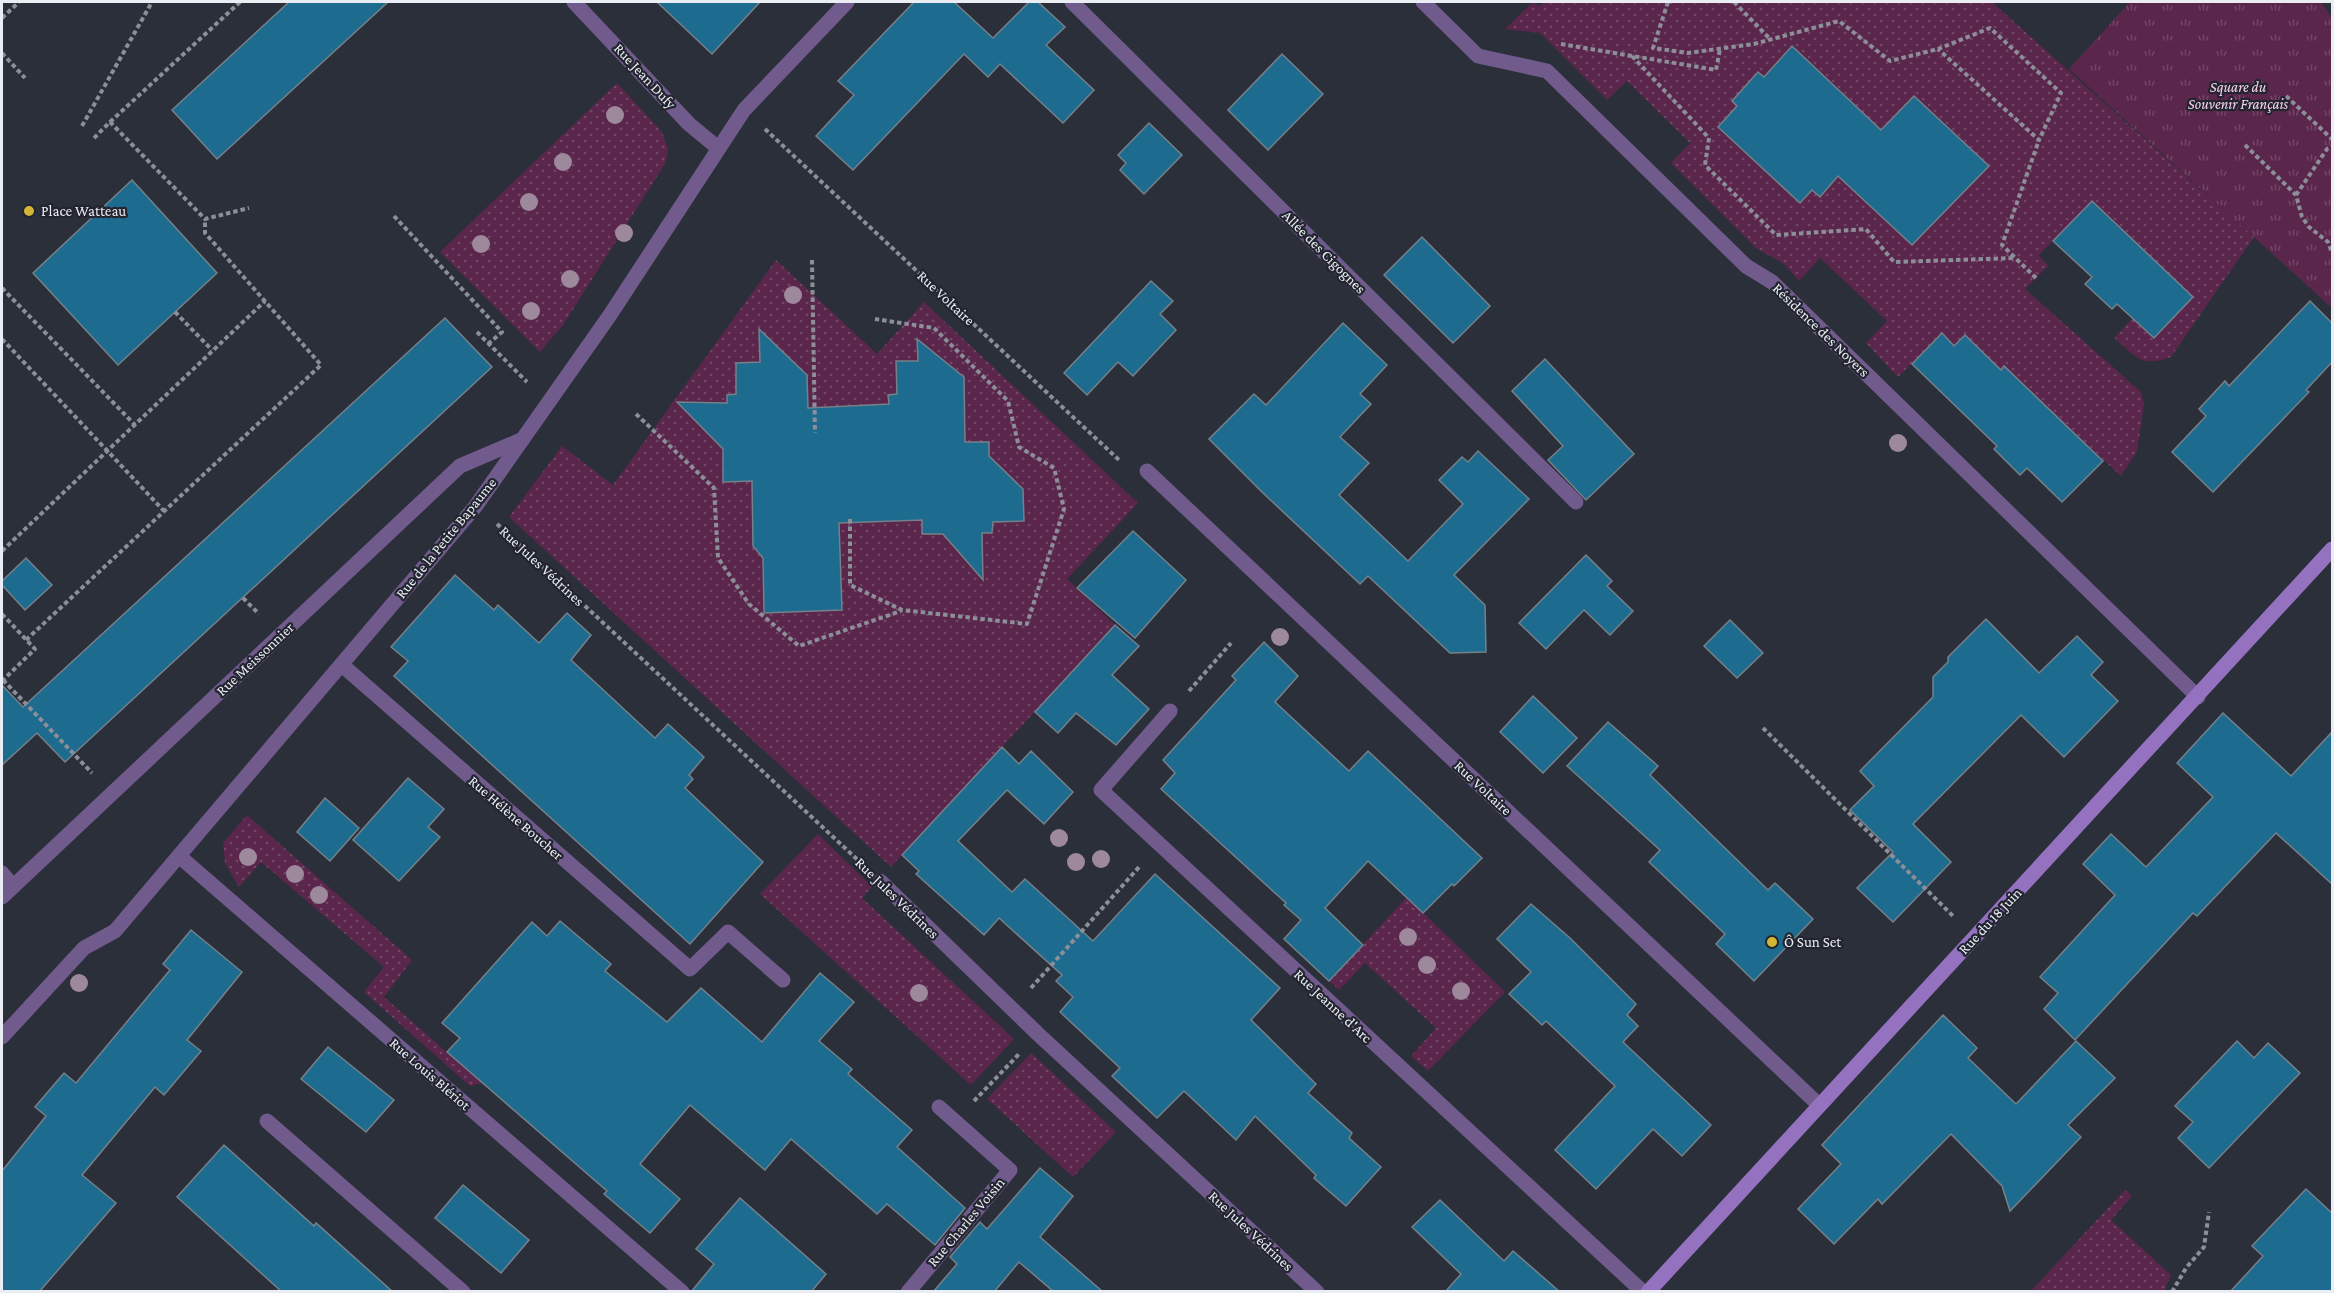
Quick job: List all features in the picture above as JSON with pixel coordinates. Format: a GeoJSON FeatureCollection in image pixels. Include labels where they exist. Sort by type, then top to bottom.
{"type":"FeatureCollection","features":[{"type":"Feature","properties":{"kind":"street","name":"Rue Jean Dufy"},"geometry":{"type":"LineString","coordinates":[[574,2],[689,124],[718,148]]}},
{"type":"Feature","properties":{"kind":"street","name":"Rue de la Petite Bapaume"},"geometry":{"type":"LineString","coordinates":[[2,1037],[84,948],[115,931],[475,507],[610,315],[744,110],[847,2]]}},
{"type":"Feature","properties":{"kind":"street","name":"Allée des Cigognes"},"geometry":{"type":"LineString","coordinates":[[1072,2],[1576,502]]}},
{"type":"Feature","properties":{"kind":"street","name":"Résidence des Noyers"},"geometry":{"type":"LineString","coordinates":[[1423,2],[1478,56],[1546,71],[1746,266],[1772,282],[2198,697]]}},
{"type":"Feature","properties":{"kind":"street","name":"Rue Meissonnier"},"geometry":{"type":"LineString","coordinates":[[7,891],[460,466],[521,440]]}},
{"type":"Feature","properties":{"kind":"street","name":"Rue Voltaire"},"geometry":{"type":"LineString","coordinates":[[1147,471],[1819,1105]]}},
{"type":"Feature","properties":{"kind":"street","name":"Rue du 18 Juin"},"geometry":{"type":"LineString","coordinates":[[1648,1292],[2332,549]]}},
{"type":"Feature","properties":{"kind":"street","name":"Rue Hélène Boucher"},"geometry":{"type":"LineString","coordinates":[[342,666],[690,969],[728,932],[783,980]]}},
{"type":"Feature","properties":{"kind":"street","name":"Rue Jeanne d'Arc"},"geometry":{"type":"LineString","coordinates":[[1170,711],[1101,790],[1643,1292]]}},
{"type":"Feature","properties":{"kind":"street","name":"Rue Louis Blériot"},"geometry":{"type":"LineString","coordinates":[[179,856],[682,1292]]}},
{"type":"Feature","properties":{"kind":"street"},"geometry":{"type":"LineString","coordinates":[[2,873],[7,891]]}},
{"type":"Feature","properties":{"kind":"street","name":"Rue Jules Védrines"},"geometry":{"type":"LineString","coordinates":[[880,881],[1038,1034],[1317,1292]]}},
{"type":"Feature","properties":{"kind":"street","name":"Rue Charles Voisin"},"geometry":{"type":"LineString","coordinates":[[908,1292],[1010,1170],[939,1107]]}},
{"type":"Feature","properties":{"kind":"street"},"geometry":{"type":"LineString","coordinates":[[267,1121],[463,1292]]}},
{"type":"Feature","properties":{"kind":"path"},"geometry":{"type":"LineString","coordinates":[[2,18],[19,2]]}},
{"type":"Feature","properties":{"kind":"path"},"geometry":{"type":"LineString","coordinates":[[82,126],[152,2]]}},
{"type":"Feature","properties":{"kind":"path"},"geometry":{"type":"LineString","coordinates":[[94,138],[240,2]]}},
{"type":"Feature","properties":{"kind":"path"},"geometry":{"type":"LineString","coordinates":[[1668,2],[1653,48],[1688,53],[1771,40],[1839,21],[1890,61],[1938,49],[1990,28],[2061,93],[2039,140],[2002,245],[2036,278]]}},
{"type":"Feature","properties":{"kind":"path"},"geometry":{"type":"LineString","coordinates":[[1734,2],[1771,40]]}},
{"type":"Feature","properties":{"kind":"path"},"geometry":{"type":"LineString","coordinates":[[1551,42],[1716,70],[1720,49]]}},
{"type":"Feature","properties":{"kind":"path"},"geometry":{"type":"LineString","coordinates":[[1938,49],[2039,140]]}},
{"type":"Feature","properties":{"kind":"path"},"geometry":{"type":"LineString","coordinates":[[2,53],[24,78]]}},
{"type":"Feature","properties":{"kind":"path"},"geometry":{"type":"LineString","coordinates":[[1632,56],[1709,138],[1705,165],[1776,235],[1866,230],[1894,262],[2015,258]]}},
{"type":"Feature","properties":{"kind":"path"},"geometry":{"type":"LineString","coordinates":[[2286,96],[2332,139]]}},
{"type":"Feature","properties":{"kind":"path"},"geometry":{"type":"LineString","coordinates":[[26,640],[321,365],[205,233],[205,219],[110,122]]}},
{"type":"Feature","properties":{"kind":"path","name":"Rue Voltaire"},"geometry":{"type":"LineString","coordinates":[[759,123],[1124,465]]}},
{"type":"Feature","properties":{"kind":"path"},"geometry":{"type":"LineString","coordinates":[[2244,145],[2296,195],[2302,217],[2328,242],[2332,253]]}},
{"type":"Feature","properties":{"kind":"path"},"geometry":{"type":"LineString","coordinates":[[2296,195],[2327,149],[2332,147]]}},
{"type":"Feature","properties":{"kind":"path"},"geometry":{"type":"LineString","coordinates":[[205,219],[249,208]]}},
{"type":"Feature","properties":{"kind":"path"},"geometry":{"type":"LineString","coordinates":[[394,216],[502,332],[488,344]]}},
{"type":"Feature","properties":{"kind":"path"},"geometry":{"type":"LineString","coordinates":[[812,260],[815,433]]}},
{"type":"Feature","properties":{"kind":"path"},"geometry":{"type":"LineString","coordinates":[[2,288],[135,425]]}},
{"type":"Feature","properties":{"kind":"path"},"geometry":{"type":"LineString","coordinates":[[2,551],[265,301]]}},
{"type":"Feature","properties":{"kind":"path"},"geometry":{"type":"LineString","coordinates":[[175,312],[212,350]]}},
{"type":"Feature","properties":{"kind":"path"},"geometry":{"type":"LineString","coordinates":[[850,519],[850,585],[902,610],[1027,624],[1064,509],[1054,468],[1019,447],[1008,401],[934,328],[875,319]]}},
{"type":"Feature","properties":{"kind":"path"},"geometry":{"type":"LineString","coordinates":[[477,332],[548,402]]}},
{"type":"Feature","properties":{"kind":"path"},"geometry":{"type":"LineString","coordinates":[[2,339],[164,511]]}},
{"type":"Feature","properties":{"kind":"path"},"geometry":{"type":"LineString","coordinates":[[636,414],[714,488],[718,558],[749,604],[799,646],[902,610]]}},
{"type":"Feature","properties":{"kind":"path","name":"Rue Jules Védrines"},"geometry":{"type":"LineString","coordinates":[[475,507],[503,530],[880,881]]}},
{"type":"Feature","properties":{"kind":"path"},"geometry":{"type":"LineString","coordinates":[[243,598],[261,616]]}},
{"type":"Feature","properties":{"kind":"path"},"geometry":{"type":"LineString","coordinates":[[2,614],[35,649],[2,681],[111,793]]}},
{"type":"Feature","properties":{"kind":"path"},"geometry":{"type":"LineString","coordinates":[[1170,711],[1231,643]]}},
{"type":"Feature","properties":{"kind":"path"},"geometry":{"type":"LineString","coordinates":[[1763,728],[1957,920]]}},
{"type":"Feature","properties":{"kind":"path"},"geometry":{"type":"LineString","coordinates":[[1012,1008],[1159,844]]}},
{"type":"Feature","properties":{"kind":"path"},"geometry":{"type":"LineString","coordinates":[[955,1121],[1038,1034]]}},
{"type":"Feature","properties":{"kind":"path"},"geometry":{"type":"LineString","coordinates":[[2172,1292],[2186,1268],[2204,1247],[2209,1212]]}},
{"type":"Feature","properties":{"kind":"green space"},"geometry":{"type":"Polygon","coordinates":[[[1533,2],[1539,6],[1544,2],[1992,2],[2254,237],[2171,357],[2152,361],[2140,359],[2114,338],[2133,318],[2154,338],[2193,297],[2092,201],[2039,255],[2048,266],[2025,289],[2141,392],[2144,404],[2137,451],[2121,476],[2004,367],[2001,370],[1954,346],[1942,333],[1898,377],[1866,343],[1887,321],[1820,258],[1799,281],[1784,264],[1756,248],[1671,163],[1690,143],[1627,81],[1607,100],[1540,33],[1505,29],[1533,2]]]}},
{"type":"Feature","properties":{"kind":"green space","name":"Square du Souvenir Français"},"geometry":{"type":"Polygon","coordinates":[[[2130,2],[2321,2],[2332,18],[2332,308],[2069,69],[2130,2]]]}},
{"type":"Feature","properties":{"kind":"green space"},"geometry":{"type":"Polygon","coordinates":[[[617,83],[662,132],[668,149],[666,162],[563,325],[540,352],[440,252],[617,83]]]}},
{"type":"Feature","properties":{"kind":"green space"},"geometry":{"type":"Polygon","coordinates":[[[776,260],[877,354],[924,302],[1138,503],[1067,579],[1115,625],[891,867],[509,517],[562,446],[613,485],[776,260]]]}},
{"type":"Feature","properties":{"kind":"green space"},"geometry":{"type":"Polygon","coordinates":[[[247,815],[412,960],[384,997],[482,1083],[470,1086],[364,992],[384,967],[261,862],[239,887],[225,863],[223,843],[247,815]]]}},
{"type":"Feature","properties":{"kind":"green space"},"geometry":{"type":"Polygon","coordinates":[[[818,834],[872,887],[862,898],[1014,1039],[971,1085],[760,894],[818,834]]]}},
{"type":"Feature","properties":{"kind":"green space"},"geometry":{"type":"Polygon","coordinates":[[[1407,897],[1505,992],[1428,1071],[1411,1056],[1436,1028],[1365,963],[1339,990],[1329,981],[1407,897]]]}},
{"type":"Feature","properties":{"kind":"green space"},"geometry":{"type":"Polygon","coordinates":[[[1031,1053],[1116,1132],[1073,1177],[987,1099],[1031,1053]]]}},
{"type":"Feature","properties":{"kind":"green space"},"geometry":{"type":"Polygon","coordinates":[[[2125,1190],[2132,1196],[2111,1220],[2171,1275],[2164,1291],[2031,1291],[2125,1190]]]}},
{"type":"Feature","properties":{"kind":"building"},"geometry":{"type":"Polygon","coordinates":[[[289,2],[388,2],[217,159],[172,110],[289,2]]]}},
{"type":"Feature","properties":{"kind":"building"},"geometry":{"type":"Polygon","coordinates":[[[657,2],[760,2],[712,54],[657,2]]]}},
{"type":"Feature","properties":{"kind":"building"},"geometry":{"type":"Polygon","coordinates":[[[914,2],[954,2],[993,38],[1029,2],[1038,2],[1065,27],[1046,45],[1094,90],[1063,123],[1000,64],[988,77],[964,54],[853,170],[816,136],[854,95],[838,81],[914,2]]]}},
{"type":"Feature","properties":{"kind":"building"},"geometry":{"type":"Polygon","coordinates":[[[1792,46],[1881,130],[1914,96],[1989,166],[1912,245],[1838,176],[1820,197],[1812,190],[1800,203],[1718,127],[1737,106],[1732,101],[1758,72],[1764,77],[1792,46]]]}},
{"type":"Feature","properties":{"kind":"building"},"geometry":{"type":"Polygon","coordinates":[[[1282,54],[1323,94],[1268,150],[1228,110],[1282,54]]]}},
{"type":"Feature","properties":{"kind":"building"},"geometry":{"type":"Polygon","coordinates":[[[1149,123],[1182,155],[1144,194],[1120,170],[1126,163],[1118,155],[1149,123]]]}},
{"type":"Feature","properties":{"kind":"building"},"geometry":{"type":"Polygon","coordinates":[[[132,180],[217,273],[118,365],[33,273],[132,180]]]}},
{"type":"Feature","properties":{"kind":"building"},"geometry":{"type":"Polygon","coordinates":[[[2092,201],[2193,297],[2154,338],[2117,304],[2112,309],[2085,284],[2092,277],[2053,241],[2092,201]]]}},
{"type":"Feature","properties":{"kind":"building"},"geometry":{"type":"Polygon","coordinates":[[[1422,237],[1490,306],[1453,343],[1384,275],[1422,237]]]}},
{"type":"Feature","properties":{"kind":"building"},"geometry":{"type":"Polygon","coordinates":[[[1151,281],[1173,301],[1160,314],[1176,330],[1133,376],[1118,362],[1087,395],[1064,373],[1151,281]]]}},
{"type":"Feature","properties":{"kind":"building"},"geometry":{"type":"Polygon","coordinates":[[[2310,301],[2332,323],[2332,362],[2306,390],[2309,392],[2213,492],[2172,452],[2206,416],[2199,409],[2225,381],[2229,386],[2310,301]]]}},
{"type":"Feature","properties":{"kind":"building"},"geometry":{"type":"Polygon","coordinates":[[[445,318],[492,367],[65,762],[37,733],[2,765],[2,685],[23,707],[445,318]]]}},
{"type":"Feature","properties":{"kind":"building"},"geometry":{"type":"Polygon","coordinates":[[[1343,323],[1387,365],[1360,394],[1371,404],[1340,437],[1369,463],[1339,495],[1408,561],[1463,504],[1439,480],[1462,457],[1468,462],[1478,451],[1529,499],[1454,575],[1485,605],[1486,652],[1450,653],[1368,576],[1360,584],[1209,439],[1254,394],[1266,405],[1343,323]]]}},
{"type":"Feature","properties":{"kind":"building"},"geometry":{"type":"Polygon","coordinates":[[[759,329],[807,375],[808,408],[889,404],[888,395],[897,394],[896,361],[918,361],[917,339],[964,377],[965,442],[989,442],[989,456],[1023,489],[1024,521],[993,522],[992,533],[982,533],[983,580],[943,534],[922,534],[922,520],[839,523],[842,610],[764,613],[763,558],[753,546],[752,481],[723,482],[723,449],[677,402],[727,403],[727,395],[736,394],[736,363],[760,362],[759,329]]]}},
{"type":"Feature","properties":{"kind":"building"},"geometry":{"type":"Polygon","coordinates":[[[1942,333],[1954,346],[1965,335],[2001,370],[2004,366],[2103,461],[2062,502],[2027,468],[2020,475],[1994,449],[1997,446],[1912,364],[1942,333]]]}},
{"type":"Feature","properties":{"kind":"building"},"geometry":{"type":"Polygon","coordinates":[[[1545,359],[1634,454],[1586,500],[1548,460],[1563,446],[1512,391],[1545,359]]]}},
{"type":"Feature","properties":{"kind":"building"},"geometry":{"type":"Polygon","coordinates":[[[1133,531],[1186,580],[1135,638],[1077,588],[1133,531]]]}},
{"type":"Feature","properties":{"kind":"building"},"geometry":{"type":"Polygon","coordinates":[[[1586,555],[1612,581],[1607,586],[1633,611],[1610,635],[1584,610],[1546,649],[1519,623],[1586,555]]]}},
{"type":"Feature","properties":{"kind":"building"},"geometry":{"type":"Polygon","coordinates":[[[26,558],[52,585],[25,610],[2,585],[2,581],[26,558]]]}},
{"type":"Feature","properties":{"kind":"building"},"geometry":{"type":"Polygon","coordinates":[[[455,575],[494,610],[498,605],[539,643],[567,613],[591,635],[571,660],[655,738],[668,724],[704,757],[689,775],[693,779],[685,788],[763,862],[690,944],[394,676],[408,661],[391,647],[455,575]]]}},
{"type":"Feature","properties":{"kind":"building"},"geometry":{"type":"Polygon","coordinates":[[[1986,619],[2039,673],[2077,636],[2103,662],[2091,675],[2118,701],[2064,757],[2021,715],[1913,824],[1951,862],[1893,922],[1857,888],[1893,852],[1850,810],[1874,786],[1860,771],[1933,697],[1933,677],[1948,662],[1948,657],[1986,619]]]}},
{"type":"Feature","properties":{"kind":"building"},"geometry":{"type":"Polygon","coordinates":[[[1730,620],[1763,653],[1737,678],[1704,646],[1730,620]]]}},
{"type":"Feature","properties":{"kind":"building"},"geometry":{"type":"Polygon","coordinates":[[[1115,625],[1139,646],[1112,675],[1149,709],[1116,745],[1076,713],[1058,733],[1035,712],[1115,625]]]}},
{"type":"Feature","properties":{"kind":"building"},"geometry":{"type":"Polygon","coordinates":[[[1264,642],[1298,676],[1275,702],[1349,771],[1368,751],[1482,858],[1423,913],[1368,861],[1325,908],[1363,945],[1329,981],[1284,939],[1301,920],[1284,905],[1286,903],[1161,789],[1175,773],[1163,760],[1236,680],[1232,676],[1264,642]]]}},
{"type":"Feature","properties":{"kind":"building"},"geometry":{"type":"Polygon","coordinates":[[[1533,696],[1577,738],[1543,773],[1500,732],[1533,696]]]}},
{"type":"Feature","properties":{"kind":"building"},"geometry":{"type":"Polygon","coordinates":[[[2223,713],[2291,776],[2332,732],[2332,884],[2276,833],[2197,916],[2193,913],[2075,1040],[2044,1009],[2058,993],[2040,977],[2115,895],[2083,864],[2111,834],[2146,867],[2213,797],[2177,763],[2223,713]]]}},
{"type":"Feature","properties":{"kind":"building"},"geometry":{"type":"Polygon","coordinates":[[[1608,722],[1658,766],[1650,775],[1768,890],[1775,883],[1813,919],[1754,981],[1716,944],[1725,934],[1649,862],[1660,850],[1567,766],[1608,722]]]}},
{"type":"Feature","properties":{"kind":"building"},"geometry":{"type":"Polygon","coordinates":[[[1002,747],[1019,764],[1031,751],[1073,792],[1044,824],[1007,790],[958,841],[1012,892],[1025,879],[1093,941],[1155,874],[1280,988],[1251,1020],[1316,1084],[1308,1093],[1352,1133],[1349,1138],[1381,1167],[1346,1206],[1314,1178],[1316,1175],[1255,1116],[1236,1140],[1184,1091],[1157,1118],[1112,1076],[1120,1068],[1060,1012],[1073,997],[1056,981],[1062,975],[999,918],[984,935],[916,874],[919,871],[902,855],[1002,747]]]}},
{"type":"Feature","properties":{"kind":"building"},"geometry":{"type":"Polygon","coordinates":[[[408,778],[444,809],[428,827],[440,837],[399,881],[353,840],[408,778]]]}},
{"type":"Feature","properties":{"kind":"building"},"geometry":{"type":"Polygon","coordinates":[[[325,798],[359,828],[330,861],[297,832],[325,798]]]}},
{"type":"Feature","properties":{"kind":"building"},"geometry":{"type":"Polygon","coordinates":[[[1531,904],[1570,938],[1636,1004],[1627,1015],[1638,1026],[1623,1042],[1711,1125],[1682,1156],[1653,1129],[1596,1189],[1555,1150],[1615,1086],[1546,1021],[1542,1025],[1509,994],[1531,972],[1497,939],[1531,904]]]}},
{"type":"Feature","properties":{"kind":"building"},"geometry":{"type":"Polygon","coordinates":[[[560,921],[611,964],[605,971],[667,1022],[701,988],[762,1042],[820,973],[854,1002],[819,1041],[852,1069],[848,1074],[912,1130],[897,1147],[965,1208],[935,1245],[887,1204],[877,1214],[791,1139],[765,1170],[690,1105],[640,1164],[680,1199],[650,1233],[604,1194],[607,1191],[447,1052],[460,1038],[442,1023],[532,922],[547,936],[560,921]]]}},
{"type":"Feature","properties":{"kind":"building"},"geometry":{"type":"Polygon","coordinates":[[[191,930],[242,972],[187,1040],[201,1051],[164,1095],[155,1087],[82,1175],[116,1203],[39,1292],[2,1292],[2,1171],[46,1116],[35,1107],[64,1073],[76,1083],[170,970],[163,964],[191,930]]]}},
{"type":"Feature","properties":{"kind":"building"},"geometry":{"type":"Polygon","coordinates":[[[1943,1015],[1977,1048],[1968,1058],[2016,1104],[2076,1041],[2115,1078],[2068,1125],[2081,1137],[2010,1211],[2002,1186],[1951,1134],[1882,1204],[1878,1199],[1834,1244],[1798,1209],[1841,1164],[1822,1145],[1943,1015]]]}},
{"type":"Feature","properties":{"kind":"building"},"geometry":{"type":"Polygon","coordinates":[[[2237,1041],[2254,1058],[2268,1043],[2300,1073],[2209,1168],[2178,1138],[2193,1122],[2175,1106],[2237,1041]]]}},
{"type":"Feature","properties":{"kind":"building"},"geometry":{"type":"Polygon","coordinates":[[[328,1047],[394,1100],[366,1132],[301,1079],[328,1047]]]}},
{"type":"Feature","properties":{"kind":"building"},"geometry":{"type":"Polygon","coordinates":[[[224,1145],[314,1226],[316,1223],[393,1292],[282,1292],[177,1197],[224,1145]]]}},
{"type":"Feature","properties":{"kind":"building"},"geometry":{"type":"Polygon","coordinates":[[[1040,1168],[1073,1196],[1040,1237],[1103,1292],[1054,1292],[1019,1262],[994,1292],[933,1292],[957,1264],[950,1257],[980,1222],[987,1229],[1040,1168]]]}},
{"type":"Feature","properties":{"kind":"building"},"geometry":{"type":"Polygon","coordinates":[[[463,1185],[529,1240],[501,1273],[435,1218],[463,1185]]]}},
{"type":"Feature","properties":{"kind":"building"},"geometry":{"type":"Polygon","coordinates":[[[2306,1189],[2332,1213],[2332,1292],[2230,1292],[2263,1256],[2252,1246],[2306,1189]]]}},
{"type":"Feature","properties":{"kind":"building"},"geometry":{"type":"Polygon","coordinates":[[[740,1198],[826,1274],[811,1292],[691,1292],[714,1264],[696,1249],[740,1198]]]}},
{"type":"Feature","properties":{"kind":"building"},"geometry":{"type":"Polygon","coordinates":[[[1440,1200],[1504,1261],[1513,1251],[1560,1292],[1445,1292],[1461,1274],[1412,1227],[1440,1200]]]}},
{"type":"Feature","properties":{"kind":"place","name":"Place Watteau"},"geometry":{"type":"Point","coordinates":[29,211]}},
{"type":"Feature","properties":{"kind":"place","name":"Ô Sun Set"},"geometry":{"type":"Point","coordinates":[1772,942]}}]}
